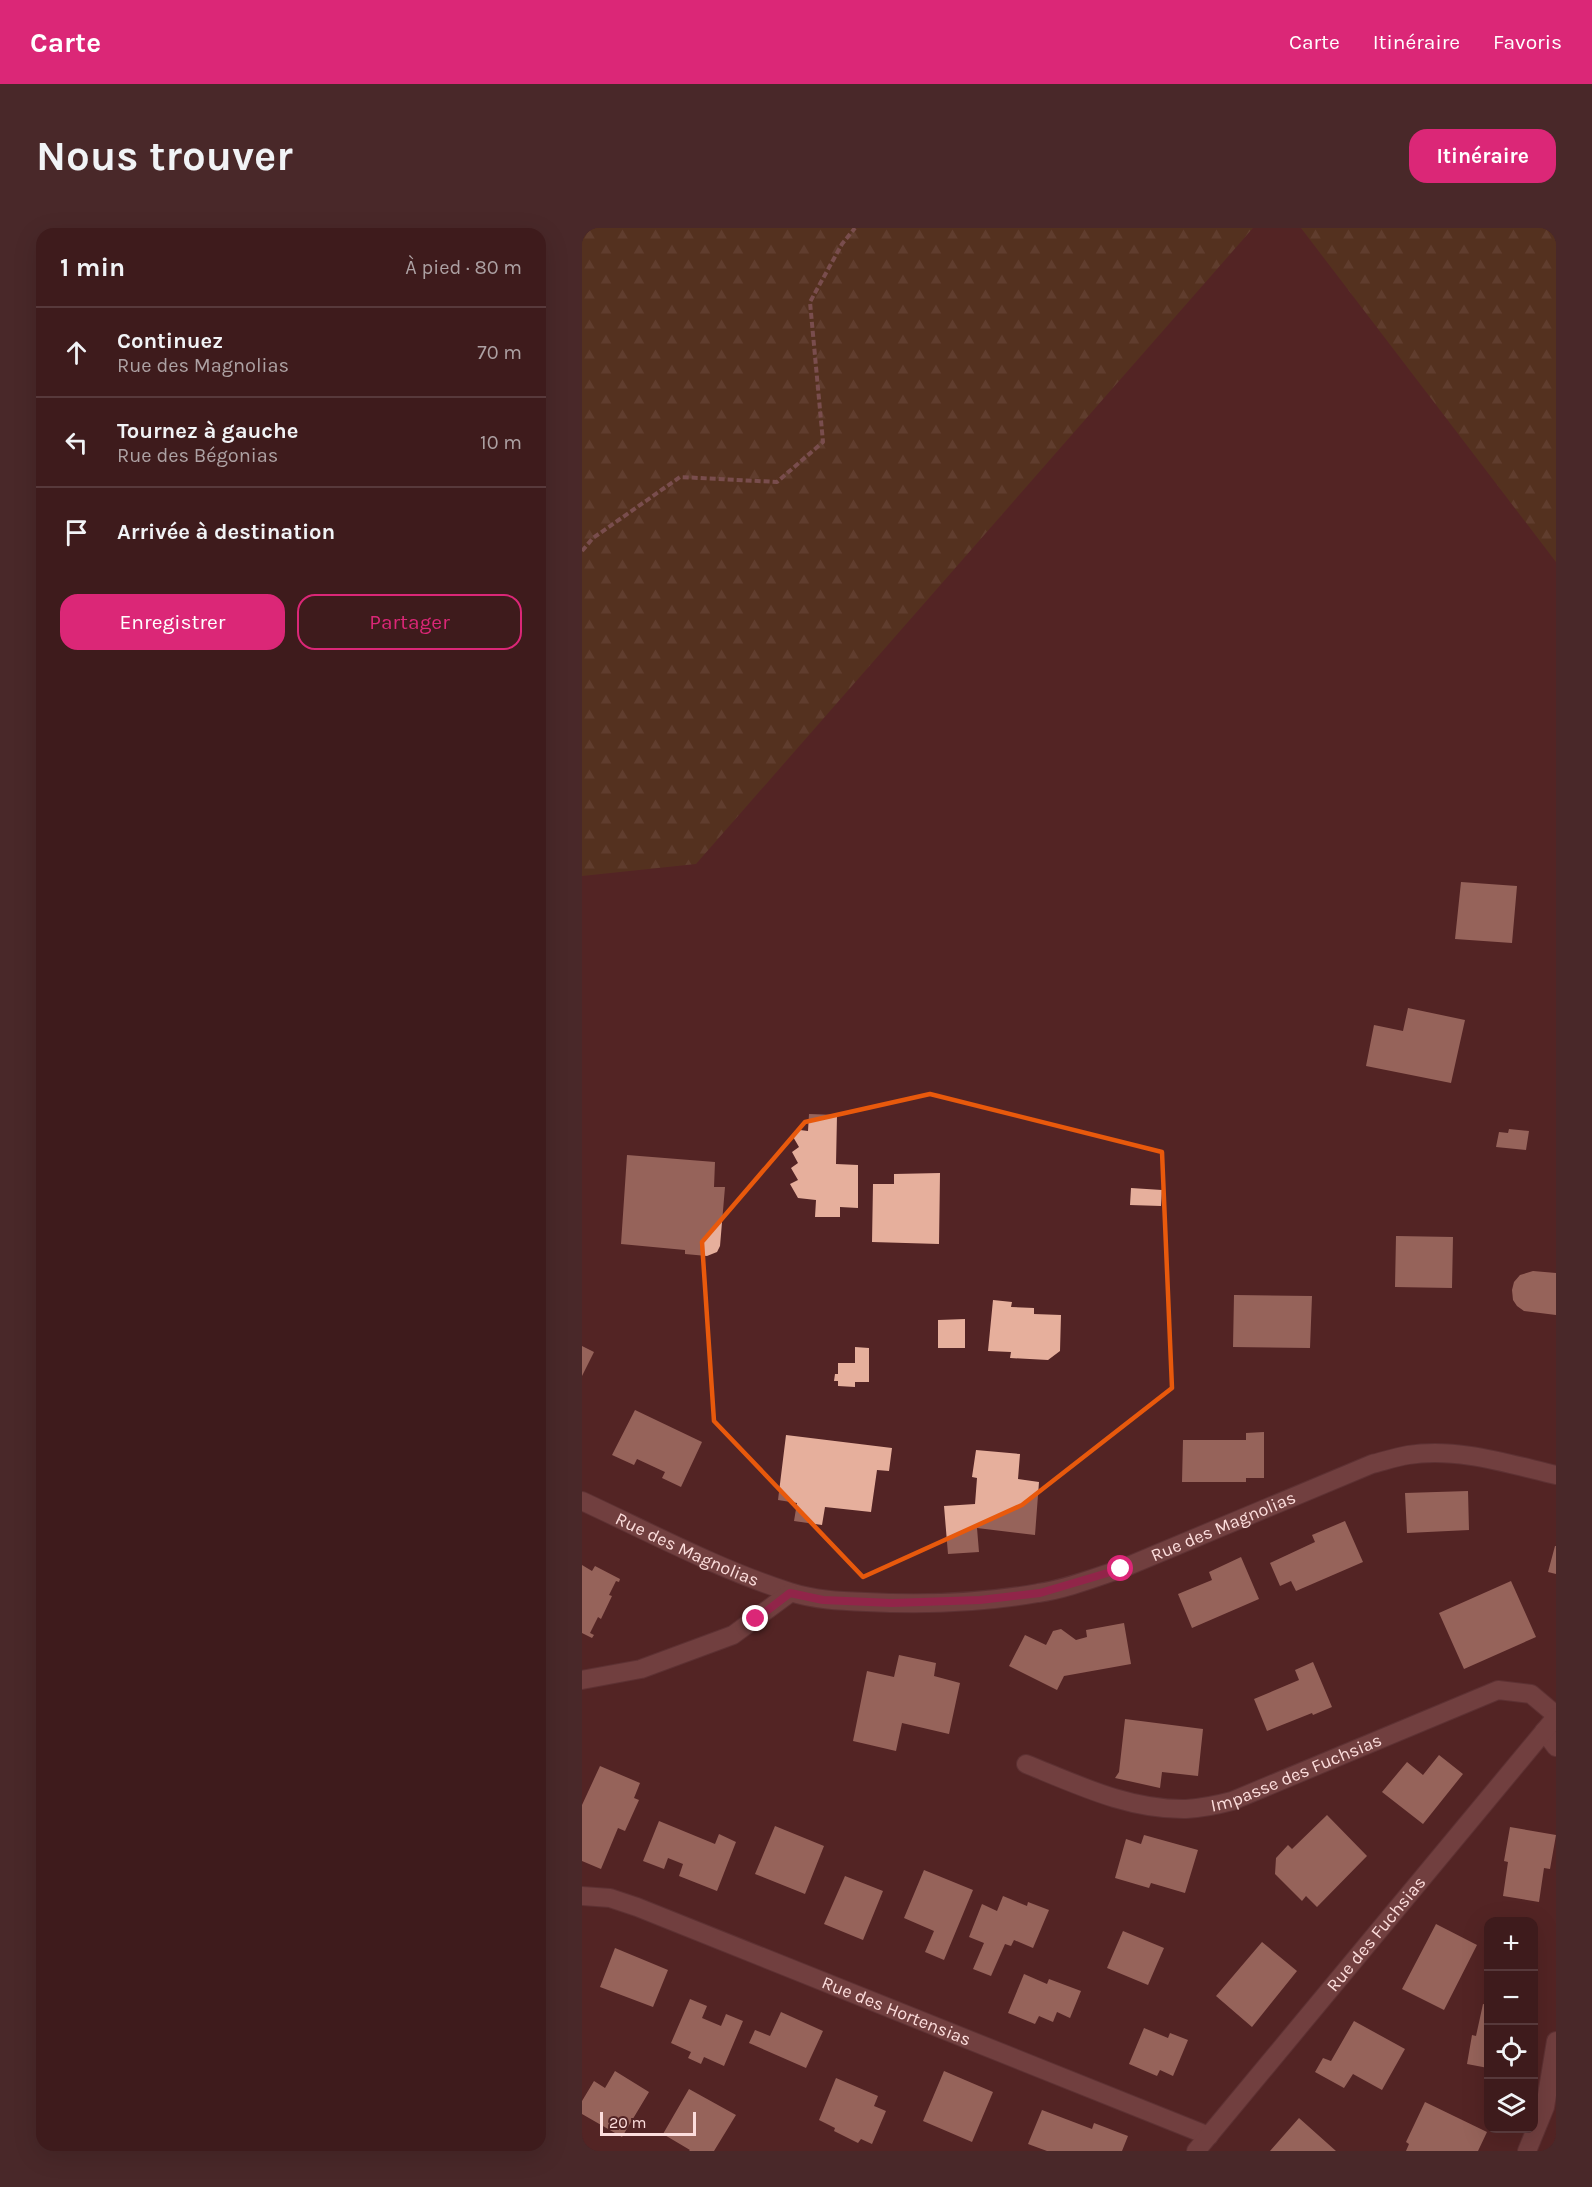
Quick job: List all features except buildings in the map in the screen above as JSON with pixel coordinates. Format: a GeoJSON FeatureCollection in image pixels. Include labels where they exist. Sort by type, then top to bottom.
{"type":"FeatureCollection","features":[{"type":"Feature","properties":{"kind":"street","name":"Rue des Magnolias"},"geometry":{"type":"LineString","coordinates":[[582,1501],[713,1562],[790,1593],[823,1600],[892,1603],[980,1600],[1040,1593],[1121,1569],[1372,1464],[1409,1455],[1453,1454],[1556,1475]]}},
{"type":"Feature","properties":{"kind":"street"},"geometry":{"type":"LineString","coordinates":[[582,1680],[641,1669],[732,1635],[790,1593]]}},
{"type":"Feature","properties":{"kind":"street","name":"Impasse des Fuchsias"},"geometry":{"type":"LineString","coordinates":[[1026,1764],[1105,1796],[1148,1806],[1185,1809],[1232,1801],[1498,1690],[1531,1694],[1556,1716]]}},
{"type":"Feature","properties":{"kind":"street","name":"Rue des Fuchsias"},"geometry":{"type":"LineString","coordinates":[[1196,2151],[1556,1716]]}},
{"type":"Feature","properties":{"kind":"street"},"geometry":{"type":"LineString","coordinates":[[1544,1731],[1556,1747]]}},
{"type":"Feature","properties":{"kind":"street","name":"Rue des Hortensias"},"geometry":{"type":"LineString","coordinates":[[582,1896],[610,1898],[637,1907],[1209,2136]]}},
{"type":"Feature","properties":{"kind":"street"},"geometry":{"type":"LineString","coordinates":[[1527,2151],[1545,2107],[1556,2041]]}},
{"type":"Feature","properties":{"kind":"path"},"geometry":{"type":"LineString","coordinates":[[582,551],[593,538],[680,477],[777,482],[823,442],[810,302],[842,244],[855,228]]}},
{"type":"Feature","properties":{"kind":"highlighted area"},"geometry":{"type":"Polygon","coordinates":[[[930,1094],[1162,1152],[1172,1388],[1022,1505],[863,1577],[714,1421],[702,1242],[805,1122],[930,1094]]]}},
{"type":"Feature","properties":{"kind":"green space"},"geometry":{"type":"Polygon","coordinates":[[[582,228],[1253,228],[696,864],[582,876],[582,228]]]}},
{"type":"Feature","properties":{"kind":"green space"},"geometry":{"type":"Polygon","coordinates":[[[1301,228],[1556,228],[1556,562],[1301,228]]]}},
{"type":"Feature","properties":{"kind":"route"},"geometry":{"type":"LineString","coordinates":[[756,1619],[790,1593],[823,1600],[892,1603],[980,1600],[1040,1593],[1121,1569]]}}]}
